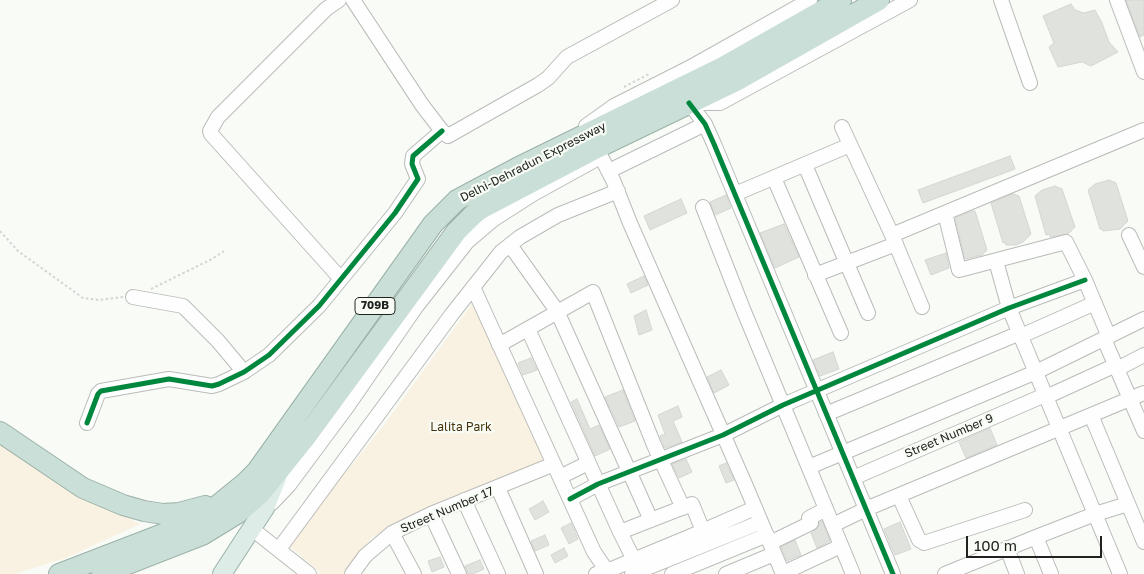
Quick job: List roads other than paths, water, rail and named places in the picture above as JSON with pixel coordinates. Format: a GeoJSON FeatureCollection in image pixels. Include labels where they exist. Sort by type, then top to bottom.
{"type":"FeatureCollection","features":[{"type":"Feature","properties":{"kind":"highway","name":"Delhi-Dehradun Expressway"},"geometry":{"type":"LineString","coordinates":[[102,574],[214,529],[250,504],[279,472],[462,225],[486,205],[599,153],[688,103],[841,0]]}},
{"type":"Feature","properties":{"kind":"highway","name":"Delhi-Dehradun Expressway"},"geometry":{"type":"LineString","coordinates":[[59,574],[169,533],[218,505],[245,483],[257,471],[440,216],[457,200],[662,96],[730,74],[879,0]]}},
{"type":"Feature","properties":{"kind":"highway"},"geometry":{"type":"LineString","coordinates":[[0,432],[83,488],[103,498],[144,511],[163,514],[179,513],[200,508],[212,502],[257,471]]}},
{"type":"Feature","properties":{"kind":"main road"},"geometry":{"type":"LineString","coordinates":[[227,572],[265,508],[279,472]]}},
{"type":"Feature","properties":{"kind":"street"},"geometry":{"type":"LineString","coordinates":[[339,0],[320,14],[218,116],[210,131],[341,279]]}},
{"type":"Feature","properties":{"kind":"street"},"geometry":{"type":"LineString","coordinates":[[352,0],[422,105],[442,131],[450,136],[544,81],[567,58],[672,0]]}},
{"type":"Feature","properties":{"kind":"street"},"geometry":{"type":"LineString","coordinates":[[545,155],[614,106],[689,68],[810,0]]}},
{"type":"Feature","properties":{"kind":"street"},"geometry":{"type":"LineString","coordinates":[[688,103],[720,103],[910,0]]}},
{"type":"Feature","properties":{"kind":"street"},"geometry":{"type":"LineString","coordinates":[[1001,0],[1030,83]]}},
{"type":"Feature","properties":{"kind":"street"},"geometry":{"type":"LineString","coordinates":[[1117,0],[1144,72]]}},
{"type":"Feature","properties":{"kind":"street"},"geometry":{"type":"LineString","coordinates":[[688,103],[705,124],[893,574]]}},
{"type":"Feature","properties":{"kind":"street"},"geometry":{"type":"LineString","coordinates":[[608,171],[705,124]]}},
{"type":"Feature","properties":{"kind":"street"},"geometry":{"type":"LineString","coordinates":[[842,127],[894,239],[922,307]]}},
{"type":"Feature","properties":{"kind":"street"},"geometry":{"type":"LineString","coordinates":[[816,275],[848,263],[945,213],[1144,130]]}},
{"type":"Feature","properties":{"kind":"street"},"geometry":{"type":"LineString","coordinates":[[87,423],[98,394],[105,390],[170,379],[207,387],[212,386],[244,372],[269,355],[319,306],[390,220],[417,181],[418,178],[412,164],[413,156],[442,131]]}},
{"type":"Feature","properties":{"kind":"street"},"geometry":{"type":"LineString","coordinates":[[735,194],[850,145]]}},
{"type":"Feature","properties":{"kind":"street"},"geometry":{"type":"LineString","coordinates":[[265,508],[289,485],[347,407],[416,307],[467,242],[494,219],[599,153],[618,191],[630,223],[783,574],[841,546]]}},
{"type":"Feature","properties":{"kind":"street"},"geometry":{"type":"LineString","coordinates":[[806,164],[868,313]]}},
{"type":"Feature","properties":{"kind":"street"},"geometry":{"type":"LineString","coordinates":[[774,178],[841,333]]}},
{"type":"Feature","properties":{"kind":"street"},"geometry":{"type":"LineString","coordinates":[[279,549],[501,252],[537,226],[558,215],[618,191]]}},
{"type":"Feature","properties":{"kind":"street"},"geometry":{"type":"LineString","coordinates":[[703,207],[853,574]]}},
{"type":"Feature","properties":{"kind":"street"},"geometry":{"type":"LineString","coordinates":[[945,213],[960,270],[1066,242],[1095,303],[1117,367],[1138,396],[1144,431]]}},
{"type":"Feature","properties":{"kind":"street"},"geometry":{"type":"LineString","coordinates":[[1129,235],[1144,267]]}},
{"type":"Feature","properties":{"kind":"street"},"geometry":{"type":"LineString","coordinates":[[510,245],[557,311],[651,520]]}},
{"type":"Feature","properties":{"kind":"street"},"geometry":{"type":"LineString","coordinates":[[996,261],[1020,334],[1120,574]]}},
{"type":"Feature","properties":{"kind":"street"},"geometry":{"type":"LineString","coordinates":[[570,499],[598,484],[723,435],[783,405],[1010,308],[1085,280]]}},
{"type":"Feature","properties":{"kind":"street"},"geometry":{"type":"LineString","coordinates":[[473,287],[602,573],[636,570],[761,522]]}},
{"type":"Feature","properties":{"kind":"street"},"geometry":{"type":"LineString","coordinates":[[500,345],[593,292],[683,508]]}},
{"type":"Feature","properties":{"kind":"street"},"geometry":{"type":"LineString","coordinates":[[132,296],[183,306],[218,341],[244,372]]}},
{"type":"Feature","properties":{"kind":"street"},"geometry":{"type":"LineString","coordinates":[[826,414],[1095,303]]}},
{"type":"Feature","properties":{"kind":"street"},"geometry":{"type":"LineString","coordinates":[[809,467],[1036,372],[1144,319]]}},
{"type":"Feature","properties":{"kind":"street"},"geometry":{"type":"LineString","coordinates":[[528,329],[636,570]]}},
{"type":"Feature","properties":{"kind":"street","name":"Street Number 9"},"geometry":{"type":"LineString","coordinates":[[853,478],[1144,355]]}},
{"type":"Feature","properties":{"kind":"street"},"geometry":{"type":"LineString","coordinates":[[833,525],[866,509],[1138,396]]}},
{"type":"Feature","properties":{"kind":"street"},"geometry":{"type":"LineString","coordinates":[[1091,415],[1144,542]]}},
{"type":"Feature","properties":{"kind":"street","name":"Street Number 17"},"geometry":{"type":"LineString","coordinates":[[352,574],[365,556],[392,533],[431,514],[498,488],[588,463]]}},
{"type":"Feature","properties":{"kind":"street"},"geometry":{"type":"LineString","coordinates":[[498,488],[536,574]]}},
{"type":"Feature","properties":{"kind":"street"},"geometry":{"type":"LineString","coordinates":[[899,496],[919,540],[924,544],[1025,510]]}},
{"type":"Feature","properties":{"kind":"street"},"geometry":{"type":"LineString","coordinates":[[464,500],[498,574]]}},
{"type":"Feature","properties":{"kind":"street"},"geometry":{"type":"LineString","coordinates":[[620,532],[692,504],[703,532]]}},
{"type":"Feature","properties":{"kind":"street"},"geometry":{"type":"LineString","coordinates":[[945,574],[964,570],[1007,548],[1036,536],[1128,504]]}},
{"type":"Feature","properties":{"kind":"street"},"geometry":{"type":"LineString","coordinates":[[636,570],[703,532],[755,508]]}},
{"type":"Feature","properties":{"kind":"street"},"geometry":{"type":"LineString","coordinates":[[726,574],[770,544],[811,524],[809,518],[826,509]]}},
{"type":"Feature","properties":{"kind":"street"},"geometry":{"type":"LineString","coordinates":[[431,514],[459,574]]}},
{"type":"Feature","properties":{"kind":"street"},"geometry":{"type":"LineString","coordinates":[[252,528],[309,574]]}},
{"type":"Feature","properties":{"kind":"street"},"geometry":{"type":"LineString","coordinates":[[392,533],[414,574]]}},
{"type":"Feature","properties":{"kind":"street"},"geometry":{"type":"LineString","coordinates":[[1036,536],[1051,574]]}},
{"type":"Feature","properties":{"kind":"street"},"geometry":{"type":"LineString","coordinates":[[672,574],[770,544]]}},
{"type":"Feature","properties":{"kind":"street"},"geometry":{"type":"LineString","coordinates":[[1007,548],[1016,574]]}},
{"type":"Feature","properties":{"kind":"park label","name":"Lalita Park"},"geometry":{"type":"Point","coordinates":[461,427]}}]}
